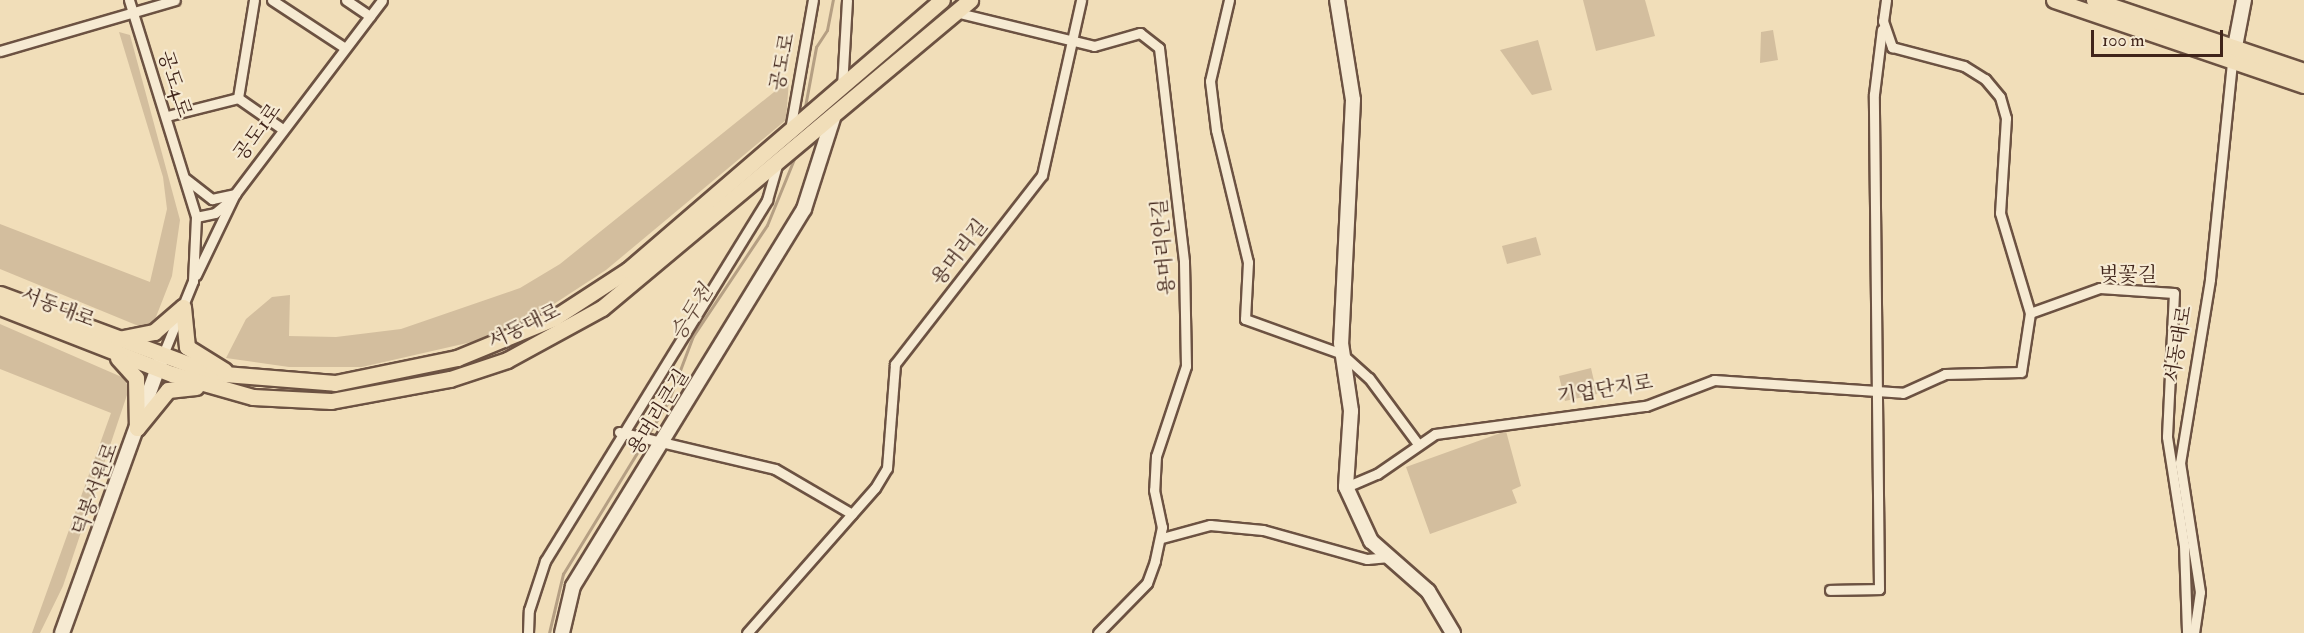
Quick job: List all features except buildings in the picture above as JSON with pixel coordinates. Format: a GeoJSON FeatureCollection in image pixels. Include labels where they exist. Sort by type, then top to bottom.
{"type":"FeatureCollection","features":[{"type":"Feature","properties":{"kind":"main road","name":"서동대로"},"geometry":{"type":"LineString","coordinates":[[160,363],[237,377],[303,383],[366,380],[457,358],[517,335],[628,270],[942,0]]}},
{"type":"Feature","properties":{"kind":"main road","name":"서동대로"},"geometry":{"type":"LineString","coordinates":[[0,307],[111,344],[160,363],[210,387],[253,397],[330,401],[450,379],[507,360],[602,308],[780,164],[970,0]]}},
{"type":"Feature","properties":{"kind":"main road"},"geometry":{"type":"LineString","coordinates":[[2054,0],[2233,55],[2304,71]]}},
{"type":"Feature","properties":{"kind":"main road"},"geometry":{"type":"LineString","coordinates":[[2094,0],[2304,85]]}},
{"type":"Feature","properties":{"kind":"main road","name":"서동대로"},"geometry":{"type":"LineString","coordinates":[[0,294],[111,344]]}},
{"type":"Feature","properties":{"kind":"main road"},"geometry":{"type":"LineString","coordinates":[[183,307],[187,347],[237,377]]}},
{"type":"Feature","properties":{"kind":"main road"},"geometry":{"type":"LineString","coordinates":[[137,428],[136,378],[111,344],[154,332],[183,307]]}},
{"type":"Feature","properties":{"kind":"main road"},"geometry":{"type":"LineString","coordinates":[[137,428],[168,390],[210,387]]}},
{"type":"Feature","properties":{"kind":"street","name":"공도4로"},"geometry":{"type":"LineString","coordinates":[[129,0],[167,116],[196,217],[193,281],[160,363]]}},
{"type":"Feature","properties":{"kind":"street"},"geometry":{"type":"LineString","coordinates":[[0,51],[175,0]]}},
{"type":"Feature","properties":{"kind":"street"},"geometry":{"type":"LineString","coordinates":[[238,98],[254,0]]}},
{"type":"Feature","properties":{"kind":"street"},"geometry":{"type":"LineString","coordinates":[[272,0],[345,48]]}},
{"type":"Feature","properties":{"kind":"street"},"geometry":{"type":"LineString","coordinates":[[346,0],[370,15]]}},
{"type":"Feature","properties":{"kind":"street","name":"공도1로"},"geometry":{"type":"LineString","coordinates":[[193,281],[235,194],[281,128],[382,0]]}},
{"type":"Feature","properties":{"kind":"street","name":"공도로"},"geometry":{"type":"LineString","coordinates":[[793,129],[813,0]]}},
{"type":"Feature","properties":{"kind":"street"},"geometry":{"type":"LineString","coordinates":[[837,91],[847,0]]}},
{"type":"Feature","properties":{"kind":"street","name":"용머리길"},"geometry":{"type":"LineString","coordinates":[[747,633],[852,514],[887,468],[895,364],[1042,175],[1073,41],[1080,0]]}},
{"type":"Feature","properties":{"kind":"street"},"geometry":{"type":"LineString","coordinates":[[1229,0],[1210,81],[1216,130],[1248,262],[1245,319],[1342,354],[1369,378],[1418,444]]}},
{"type":"Feature","properties":{"kind":"street"},"geometry":{"type":"LineString","coordinates":[[1337,0],[1353,100],[1342,354],[1351,411],[1346,487],[1359,525],[1389,557],[1428,591],[1453,633]]}},
{"type":"Feature","properties":{"kind":"street"},"geometry":{"type":"LineString","coordinates":[[1830,590],[1879,589],[1874,94],[1886,0]]}},
{"type":"Feature","properties":{"kind":"street"},"geometry":{"type":"LineString","coordinates":[[2233,55],[2244,0]]}},
{"type":"Feature","properties":{"kind":"street","name":"용머리안길"},"geometry":{"type":"LineString","coordinates":[[955,12],[1105,47],[1140,33],[1151,37],[1162,63],[1187,328],[1183,388],[1160,440],[1153,474],[1162,538],[1147,583],[1098,633]]}},
{"type":"Feature","properties":{"kind":"street"},"geometry":{"type":"LineString","coordinates":[[1883,21],[1892,47],[1964,66],[1985,79],[2000,97],[2006,118],[2000,213],[2030,313]]}},
{"type":"Feature","properties":{"kind":"street","name":"서동대로"},"geometry":{"type":"LineString","coordinates":[[2194,633],[2200,592],[2180,463],[2210,279],[2233,55]]}},
{"type":"Feature","properties":{"kind":"street"},"geometry":{"type":"LineString","coordinates":[[167,116],[238,98],[281,128]]}},
{"type":"Feature","properties":{"kind":"street","name":"용머리큰길"},"geometry":{"type":"LineString","coordinates":[[562,633],[573,586],[657,442],[804,209],[830,119]]}},
{"type":"Feature","properties":{"kind":"street"},"geometry":{"type":"LineString","coordinates":[[528,633],[529,610],[544,561],[767,200],[780,164]]}},
{"type":"Feature","properties":{"kind":"street"},"geometry":{"type":"LineString","coordinates":[[186,180],[212,199],[235,194]]}},
{"type":"Feature","properties":{"kind":"street"},"geometry":{"type":"LineString","coordinates":[[196,217],[215,213],[235,194]]}},
{"type":"Feature","properties":{"kind":"street","name":"벚꽃길"},"geometry":{"type":"LineString","coordinates":[[2030,313],[2100,288],[2174,293],[2167,437],[2184,545],[2187,633]]}},
{"type":"Feature","properties":{"kind":"street","name":"기업단지로"},"geometry":{"type":"LineString","coordinates":[[1346,487],[1377,474],[1435,434],[1646,406],[1714,380],[1903,393],[1945,374],[2021,372],[2030,313]]}},
{"type":"Feature","properties":{"kind":"street","name":"덕봉서원로"},"geometry":{"type":"LineString","coordinates":[[62,633],[160,363]]}},
{"type":"Feature","properties":{"kind":"street"},"geometry":{"type":"LineString","coordinates":[[623,433],[775,469],[852,514]]}},
{"type":"Feature","properties":{"kind":"street"},"geometry":{"type":"LineString","coordinates":[[1162,538],[1210,525],[1263,530],[1367,559],[1389,557]]}},
{"type":"Feature","properties":{"kind":"shaded area"},"geometry":{"type":"Polygon","coordinates":[[[1583,0],[1645,0],[1655,36],[1596,51],[1583,0]]]}},
{"type":"Feature","properties":{"kind":"shaded area"},"geometry":{"type":"Polygon","coordinates":[[[1773,30],[1778,60],[1760,63],[1761,32],[1773,30]]]}},
{"type":"Feature","properties":{"kind":"shaded area"},"geometry":{"type":"Polygon","coordinates":[[[119,32],[130,35],[180,220],[172,276],[154,322],[141,327],[0,269],[0,224],[150,282],[167,209],[163,177],[119,32]]]}},
{"type":"Feature","properties":{"kind":"shaded area"},"geometry":{"type":"Polygon","coordinates":[[[1538,40],[1552,90],[1532,95],[1500,50],[1538,40]]]}},
{"type":"Feature","properties":{"kind":"shaded area"},"geometry":{"type":"Polygon","coordinates":[[[789,80],[786,120],[606,270],[537,315],[476,341],[362,367],[289,367],[226,358],[246,319],[272,297],[290,295],[289,336],[336,337],[401,329],[520,288],[560,264],[789,80]]]}},
{"type":"Feature","properties":{"kind":"shaded area"},"geometry":{"type":"Polygon","coordinates":[[[1536,237],[1541,255],[1507,264],[1502,246],[1536,237]]]}},
{"type":"Feature","properties":{"kind":"shaded area"},"geometry":{"type":"Polygon","coordinates":[[[0,324],[124,378],[129,389],[63,586],[40,633],[32,633],[111,413],[0,369],[0,324]]]}},
{"type":"Feature","properties":{"kind":"shaded area"},"geometry":{"type":"Polygon","coordinates":[[[1591,368],[1597,394],[1565,401],[1559,376],[1591,368]]]}},
{"type":"Feature","properties":{"kind":"shaded area"},"geometry":{"type":"Polygon","coordinates":[[[1506,431],[1521,486],[1512,490],[1517,503],[1430,534],[1406,467],[1506,431]]]}},
{"type":"Feature","properties":{"kind":"waterway","name":"승두천"},"geometry":{"type":"LineString","coordinates":[[804,112],[816,47],[827,30],[833,0]]}},
{"type":"Feature","properties":{"kind":"waterway","name":"승두천"},"geometry":{"type":"LineString","coordinates":[[549,633],[563,574],[668,402],[693,336],[767,225],[796,154]]}}]}
